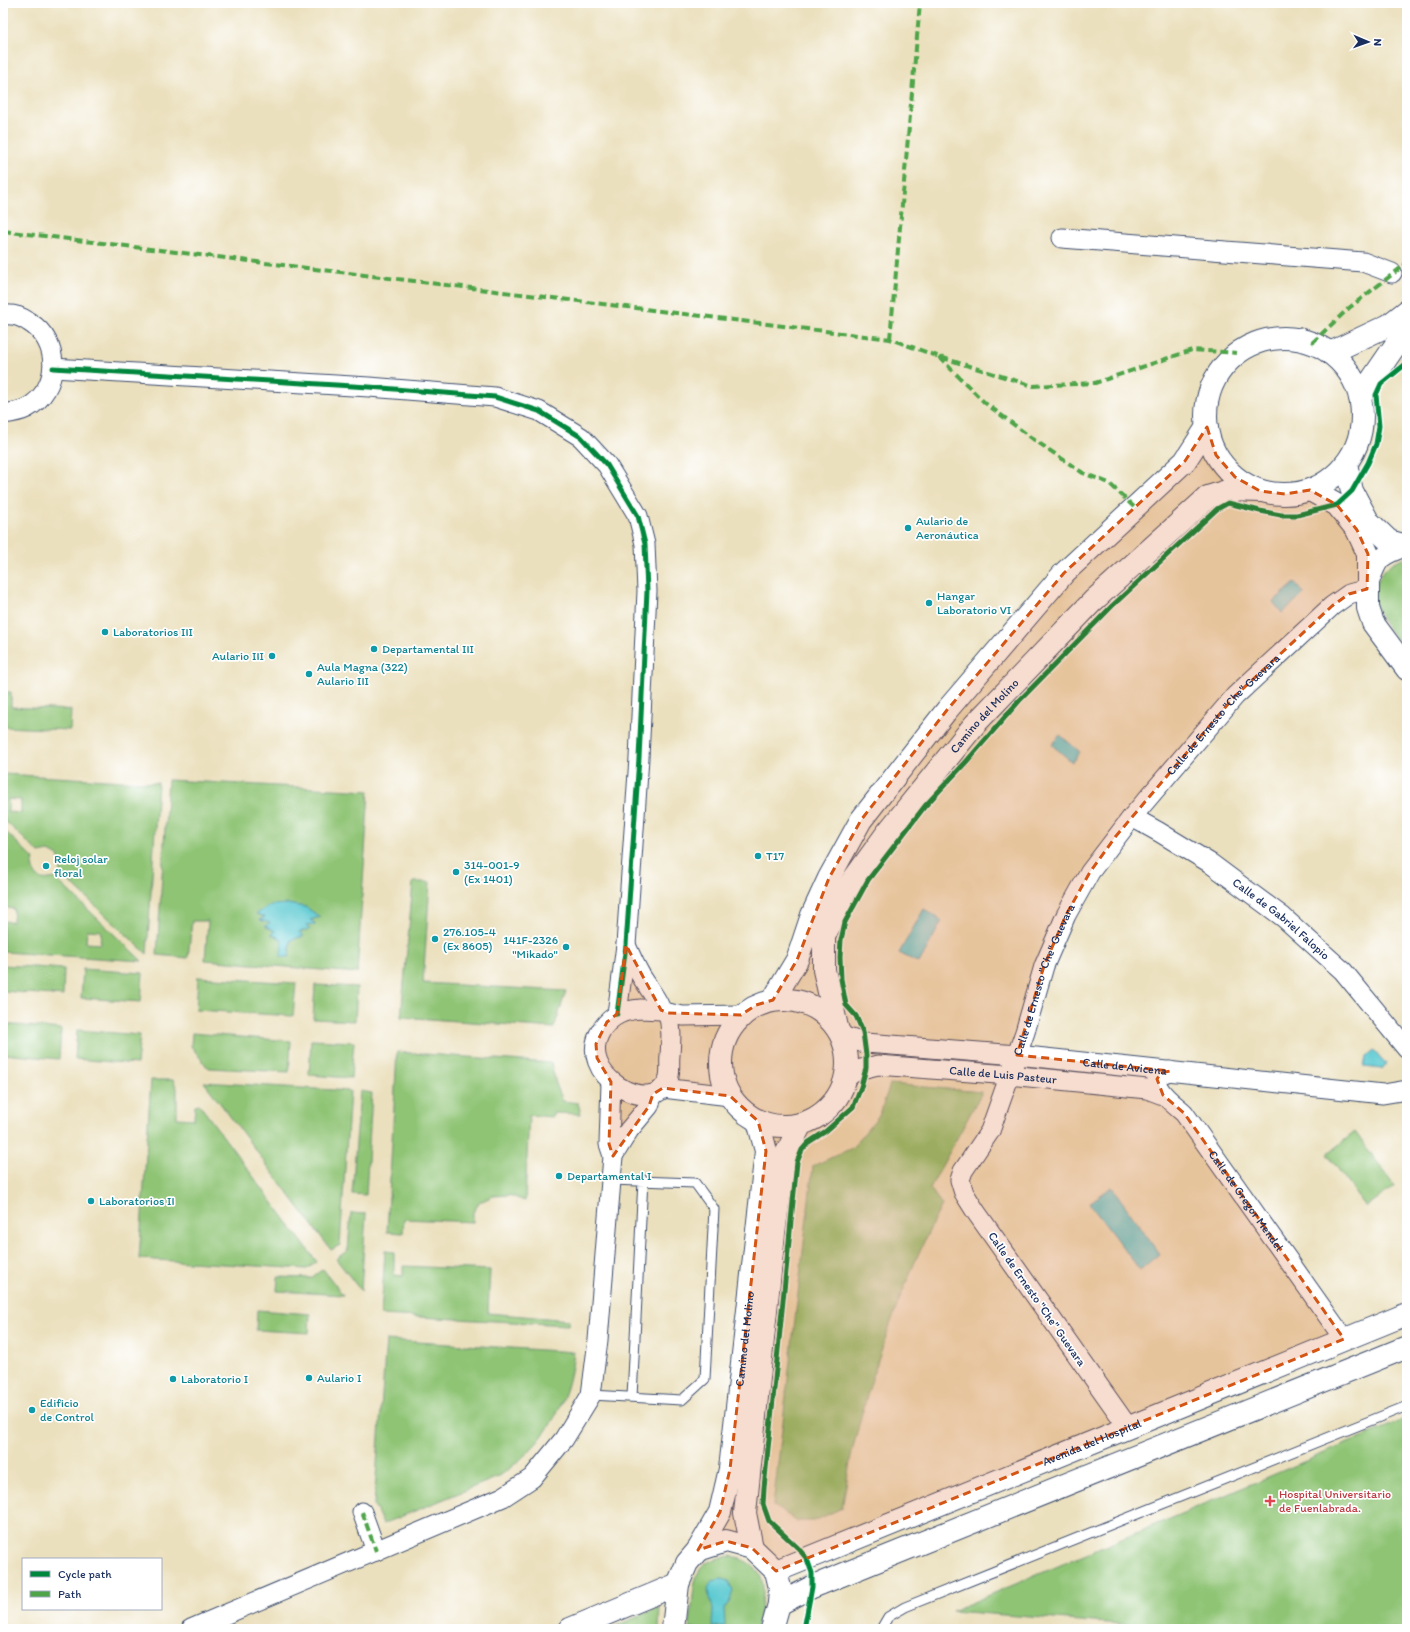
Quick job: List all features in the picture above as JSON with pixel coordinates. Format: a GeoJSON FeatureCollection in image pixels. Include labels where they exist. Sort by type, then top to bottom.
{"type":"FeatureCollection","features":[{"type":"Feature","properties":{"kind":"main road"},"geometry":{"type":"LineString","coordinates":[[1330,353],[1390,324],[1407,311]]}},
{"type":"Feature","properties":{"kind":"main road"},"geometry":{"type":"LineString","coordinates":[[1360,396],[1399,340],[1407,334]]}},
{"type":"Feature","properties":{"kind":"main road","name":"Camino del Molino"},"geometry":{"type":"LineString","coordinates":[[839,1032],[824,970],[824,937],[845,890],[887,833],[975,724],[1093,601],[1208,497],[1230,490],[1285,494],[1310,490],[1330,480],[1346,464],[1357,443],[1362,420],[1360,396],[1349,372],[1330,353],[1312,343],[1293,338],[1273,338],[1254,343],[1237,353],[1218,373],[1208,399],[1206,427]]}},
{"type":"Feature","properties":{"kind":"main road"},"geometry":{"type":"LineString","coordinates":[[1206,427],[1216,455],[1235,477],[1260,491]]}},
{"type":"Feature","properties":{"kind":"main road"},"geometry":{"type":"LineString","coordinates":[[773,1000],[797,960],[812,915],[829,878],[861,820],[947,710],[1064,573],[1185,461],[1206,427]]}},
{"type":"Feature","properties":{"kind":"main road"},"geometry":{"type":"LineString","coordinates":[[1346,464],[1352,491],[1368,521],[1389,541],[1407,546]]}},
{"type":"Feature","properties":{"kind":"main road"},"geometry":{"type":"LineString","coordinates":[[1310,490],[1337,505],[1358,530],[1368,554],[1368,608],[1373,623],[1407,669]]}},
{"type":"Feature","properties":{"kind":"main road"},"geometry":{"type":"LineString","coordinates":[[791,999],[809,1004],[825,1013],[839,1032],[847,1050],[848,1065],[845,1080],[839,1095],[829,1108],[816,1118],[801,1124],[780,1126],[758,1121],[738,1106],[730,1096],[724,1083],[721,1069],[721,1054],[725,1040],[732,1026],[741,1016],[756,1005],[773,1000],[791,999]]}},
{"type":"Feature","properties":{"kind":"main road","name":"Camino del Molino"},"geometry":{"type":"LineString","coordinates":[[673,1629],[678,1584],[687,1563],[698,1550],[720,1512],[730,1469],[766,1151],[758,1121]]}},
{"type":"Feature","properties":{"kind":"main road","name":"Camino del Molino"},"geometry":{"type":"LineString","coordinates":[[752,1548],[745,1513],[774,1233],[786,1154],[801,1124]]}},
{"type":"Feature","properties":{"kind":"main road","name":"Avenida del Hospital"},"geometry":{"type":"LineString","coordinates":[[776,1571],[1407,1314]]}},
{"type":"Feature","properties":{"kind":"main road"},"geometry":{"type":"LineString","coordinates":[[777,1621],[812,1587],[1407,1347]]}},
{"type":"Feature","properties":{"kind":"main road"},"geometry":{"type":"LineString","coordinates":[[698,1550],[726,1541],[752,1548],[776,1571],[780,1588],[777,1621]]}},
{"type":"Feature","properties":{"kind":"main road"},"geometry":{"type":"LineString","coordinates":[[570,1629],[678,1584]]}},
{"type":"Feature","properties":{"kind":"street"},"geometry":{"type":"LineString","coordinates":[[1062,238],[1363,262],[1392,273]]}},
{"type":"Feature","properties":{"kind":"street"},"geometry":{"type":"LineString","coordinates":[[3,315],[22,318],[36,326],[46,338],[52,352],[53,368],[50,381],[45,392],[36,402],[26,409],[14,413],[3,414]]}},
{"type":"Feature","properties":{"kind":"street"},"geometry":{"type":"LineString","coordinates":[[53,368],[369,387],[495,397],[540,411],[581,437],[607,465],[638,516],[645,544],[647,591],[639,758],[626,945],[617,1014]]}},
{"type":"Feature","properties":{"kind":"street"},"geometry":{"type":"LineString","coordinates":[[1367,589],[1378,561],[1387,553],[1407,546]]}},
{"type":"Feature","properties":{"kind":"street","name":"Calle de Ernesto \"Che\" Guevara"},"geometry":{"type":"LineString","coordinates":[[1128,1428],[976,1212],[962,1187],[960,1180],[963,1171],[990,1131],[1017,1055],[1044,966],[1066,915],[1090,872],[1132,817],[1235,696],[1332,606],[1350,594],[1367,589]]}},
{"type":"Feature","properties":{"kind":"street","name":"Calle de Gabriel Falopio"},"geometry":{"type":"LineString","coordinates":[[1132,817],[1210,863],[1283,916],[1343,971],[1407,1048]]}},
{"type":"Feature","properties":{"kind":"street"},"geometry":{"type":"LineString","coordinates":[[612,1156],[629,1130],[649,1106],[658,1091],[668,1079],[672,1027],[665,1012],[637,969],[626,945]]}},
{"type":"Feature","properties":{"kind":"street"},"geometry":{"type":"LineString","coordinates":[[730,1096],[658,1091],[644,1095],[623,1089],[611,1082],[602,1072],[597,1058],[596,1044],[600,1032],[607,1022],[617,1014],[628,1010],[665,1012],[683,1016],[741,1016]]}},
{"type":"Feature","properties":{"kind":"street","name":"Calle de Avicena"},"geometry":{"type":"LineString","coordinates":[[839,1032],[864,1042],[879,1044],[1017,1055],[1383,1094],[1407,1090]]}},
{"type":"Feature","properties":{"kind":"street","name":"Calle de Luis Pasteur"},"geometry":{"type":"LineString","coordinates":[[845,1080],[856,1070],[878,1065],[1010,1075],[1147,1089],[1163,1095]]}},
{"type":"Feature","properties":{"kind":"street"},"geometry":{"type":"LineString","coordinates":[[1163,1095],[1157,1085],[1157,1079],[1161,1073],[1170,1071]]}},
{"type":"Feature","properties":{"kind":"street"},"geometry":{"type":"LineString","coordinates":[[191,1629],[503,1497],[532,1478],[564,1440],[591,1395],[598,1340],[612,1156],[609,1144],[611,1082]]}},
{"type":"Feature","properties":{"kind":"street","name":"Calle de Gregor Mendel"},"geometry":{"type":"LineString","coordinates":[[1163,1095],[1184,1113],[1344,1339]]}},
{"type":"Feature","properties":{"kind":"street"},"geometry":{"type":"LineString","coordinates":[[362,1512],[376,1551]]}},
{"type":"Feature","properties":{"kind":"lane"},"geometry":{"type":"LineString","coordinates":[[591,1395],[682,1400],[705,1379],[714,1209],[695,1183],[610,1180]]}},
{"type":"Feature","properties":{"kind":"lane"},"geometry":{"type":"LineString","coordinates":[[632,1397],[643,1180]]}},
{"type":"Feature","properties":{"kind":"lane"},"geometry":{"type":"LineString","coordinates":[[881,1629],[888,1617],[905,1607],[1407,1406]]}},
{"type":"Feature","properties":{"kind":"highlighted area"},"geometry":{"type":"Polygon","coordinates":[[[1207,427],[1216,455],[1235,477],[1260,491],[1285,494],[1310,490],[1337,505],[1357,530],[1368,554],[1367,589],[1349,594],[1332,606],[1235,696],[1116,836],[1090,872],[1066,915],[1044,966],[1017,1055],[1170,1071],[1161,1073],[1157,1079],[1163,1095],[1184,1113],[1344,1339],[776,1571],[752,1548],[726,1541],[698,1550],[720,1512],[730,1469],[766,1151],[758,1121],[730,1096],[663,1088],[653,1094],[649,1106],[613,1156],[609,1144],[611,1082],[597,1058],[596,1044],[607,1022],[617,1014],[626,945],[661,1010],[668,1013],[741,1015],[756,1005],[773,1000],[797,960],[829,878],[861,820],[947,710],[1064,573],[1185,461],[1207,427]]]}},
{"type":"Feature","properties":{"kind":"green space"},"geometry":{"type":"Polygon","coordinates":[[[1407,558],[1407,653],[1381,618],[1377,610],[1373,594],[1379,577],[1384,570],[1394,562],[1407,558]]]}},
{"type":"Feature","properties":{"kind":"green space"},"geometry":{"type":"Polygon","coordinates":[[[3,692],[11,692],[11,707],[71,710],[70,730],[3,727],[3,692]]]}},
{"type":"Feature","properties":{"kind":"green space"},"geometry":{"type":"Polygon","coordinates":[[[3,774],[158,783],[147,954],[60,873],[62,866],[58,856],[49,851],[39,853],[3,819],[3,774]],[[8,799],[8,812],[21,813],[21,800],[8,799]]]}},
{"type":"Feature","properties":{"kind":"green space"},"geometry":{"type":"Polygon","coordinates":[[[168,780],[369,791],[357,973],[205,960],[208,921],[192,921],[188,958],[157,955],[168,780]],[[256,914],[265,917],[261,920],[271,923],[266,927],[275,931],[271,934],[282,939],[289,957],[291,940],[303,936],[299,932],[310,929],[306,925],[315,923],[310,920],[320,917],[256,914]]]}},
{"type":"Feature","properties":{"kind":"green space"},"geometry":{"type":"Polygon","coordinates":[[[3,829],[34,859],[32,867],[38,877],[43,879],[55,878],[142,961],[3,952],[3,921],[13,922],[14,909],[3,907],[3,829]],[[87,930],[86,943],[100,944],[101,931],[87,930]]]}},
{"type":"Feature","properties":{"kind":"green space"},"geometry":{"type":"Polygon","coordinates":[[[413,882],[430,882],[423,983],[566,991],[554,1028],[401,1017],[413,882]]]}},
{"type":"Feature","properties":{"kind":"green space"},"geometry":{"type":"Polygon","coordinates":[[[3,965],[64,969],[63,996],[3,991],[3,965]]]}},
{"type":"Feature","properties":{"kind":"green space"},"geometry":{"type":"Polygon","coordinates":[[[83,969],[143,973],[141,1002],[81,998],[83,969]]]}},
{"type":"Feature","properties":{"kind":"green space"},"geometry":{"type":"Polygon","coordinates":[[[198,977],[296,983],[293,1016],[196,1010],[198,977]]]}},
{"type":"Feature","properties":{"kind":"green space"},"geometry":{"type":"Polygon","coordinates":[[[315,985],[357,987],[355,1021],[313,1019],[315,985]]]}},
{"type":"Feature","properties":{"kind":"green space"},"geometry":{"type":"Polygon","coordinates":[[[3,1024],[61,1029],[59,1059],[3,1054],[3,1024]]]}},
{"type":"Feature","properties":{"kind":"green space"},"geometry":{"type":"Polygon","coordinates":[[[77,1030],[140,1035],[137,1064],[75,1059],[77,1030]]]}},
{"type":"Feature","properties":{"kind":"green space"},"geometry":{"type":"Polygon","coordinates":[[[192,1033],[291,1041],[289,1072],[208,1068],[191,1046],[192,1033]]]}},
{"type":"Feature","properties":{"kind":"green space"},"geometry":{"type":"Polygon","coordinates":[[[311,1040],[354,1042],[351,1078],[309,1075],[311,1040]]]}},
{"type":"Feature","properties":{"kind":"green space"},"geometry":{"type":"Polygon","coordinates":[[[397,1052],[551,1063],[556,1084],[563,1101],[578,1103],[581,1114],[553,1113],[552,1117],[529,1115],[525,1201],[509,1195],[493,1196],[480,1202],[473,1212],[473,1222],[404,1219],[403,1233],[387,1232],[397,1052]]]}},
{"type":"Feature","properties":{"kind":"green space"},"geometry":{"type":"Polygon","coordinates":[[[151,1080],[173,1080],[177,1088],[177,1118],[194,1119],[195,1105],[199,1104],[317,1262],[307,1269],[139,1259],[151,1080]]]}},
{"type":"Feature","properties":{"kind":"green space"},"geometry":{"type":"Polygon","coordinates":[[[204,1082],[350,1091],[340,1245],[331,1250],[204,1082]]]}},
{"type":"Feature","properties":{"kind":"green space"},"geometry":{"type":"Polygon","coordinates":[[[890,1084],[982,1092],[930,1188],[942,1205],[914,1264],[890,1324],[861,1417],[853,1448],[842,1508],[814,1521],[798,1521],[773,1506],[813,1166],[852,1148],[880,1114],[890,1084]]]}},
{"type":"Feature","properties":{"kind":"green space"},"geometry":{"type":"Polygon","coordinates":[[[360,1091],[372,1093],[366,1195],[352,1194],[360,1091]]]}},
{"type":"Feature","properties":{"kind":"green space"},"geometry":{"type":"Polygon","coordinates":[[[1355,1132],[1395,1186],[1366,1207],[1327,1154],[1355,1132]]]}},
{"type":"Feature","properties":{"kind":"green space"},"geometry":{"type":"Polygon","coordinates":[[[351,1213],[366,1214],[361,1291],[336,1259],[348,1250],[351,1213]]]}},
{"type":"Feature","properties":{"kind":"green space"},"geometry":{"type":"Polygon","coordinates":[[[385,1251],[394,1252],[394,1275],[403,1276],[403,1266],[490,1270],[488,1313],[569,1320],[568,1325],[381,1315],[385,1251]]]}},
{"type":"Feature","properties":{"kind":"green space"},"geometry":{"type":"Polygon","coordinates":[[[323,1269],[343,1295],[277,1291],[278,1277],[311,1278],[323,1269]]]}},
{"type":"Feature","properties":{"kind":"green space"},"geometry":{"type":"Polygon","coordinates":[[[257,1310],[310,1314],[309,1333],[256,1330],[257,1310]]]}},
{"type":"Feature","properties":{"kind":"green space"},"geometry":{"type":"Polygon","coordinates":[[[386,1340],[574,1352],[566,1391],[551,1424],[541,1438],[514,1465],[498,1477],[383,1524],[374,1505],[386,1340]]]}},
{"type":"Feature","properties":{"kind":"green space","name":"Hospital Universitario de Fuenlabrada."},"geometry":{"type":"Polygon","coordinates":[[[1407,1418],[1407,1629],[1185,1629],[952,1611],[1407,1418]]]}},
{"type":"Feature","properties":{"kind":"green space"},"geometry":{"type":"Polygon","coordinates":[[[732,1556],[745,1561],[755,1568],[760,1575],[763,1584],[762,1605],[756,1629],[689,1629],[694,1585],[699,1571],[708,1562],[714,1559],[732,1556]]]}},
{"type":"Feature","properties":{"kind":"green space"},"geometry":{"type":"Polygon","coordinates":[[[660,1607],[659,1629],[609,1629],[660,1607]]]}},
{"type":"Feature","properties":{"kind":"water"},"geometry":{"type":"Polygon","coordinates":[[[1295,583],[1304,594],[1282,613],[1273,602],[1295,583]]]}},
{"type":"Feature","properties":{"kind":"water"},"geometry":{"type":"Polygon","coordinates":[[[1060,735],[1080,752],[1072,762],[1052,745],[1060,735]]]}},
{"type":"Feature","properties":{"kind":"water"},"geometry":{"type":"Polygon","coordinates":[[[288,904],[306,907],[320,917],[310,920],[316,924],[306,925],[310,929],[299,932],[304,936],[291,940],[289,957],[281,957],[282,939],[271,934],[275,931],[265,926],[270,923],[260,920],[265,917],[256,914],[271,905],[288,904]]]}},
{"type":"Feature","properties":{"kind":"water"},"geometry":{"type":"Polygon","coordinates":[[[924,909],[942,921],[919,963],[899,953],[924,909]]]}},
{"type":"Feature","properties":{"kind":"water"},"geometry":{"type":"Polygon","coordinates":[[[1374,1050],[1386,1064],[1382,1069],[1364,1067],[1366,1057],[1374,1050]]]}},
{"type":"Feature","properties":{"kind":"water"},"geometry":{"type":"Polygon","coordinates":[[[1112,1187],[1159,1254],[1140,1270],[1089,1203],[1112,1187]]]}},
{"type":"Feature","properties":{"kind":"water"},"geometry":{"type":"Polygon","coordinates":[[[722,1579],[728,1581],[733,1590],[730,1601],[724,1609],[725,1626],[712,1627],[713,1609],[708,1590],[712,1581],[722,1579]]]}},
{"type":"Feature","properties":{"kind":"marked path"},"geometry":{"type":"LineString","coordinates":[[890,339],[920,3]]}},
{"type":"Feature","properties":{"kind":"marked path"},"geometry":{"type":"LineString","coordinates":[[3,231],[890,339],[937,356],[1033,386],[1095,383],[1192,350],[1237,353]]}},
{"type":"Feature","properties":{"kind":"marked path"},"geometry":{"type":"LineString","coordinates":[[1312,343],[1349,308],[1407,263]]}},
{"type":"Feature","properties":{"kind":"marked path"},"geometry":{"type":"LineString","coordinates":[[939,357],[985,403],[1033,439],[1083,473],[1109,483],[1135,508]]}},
{"type":"Feature","properties":{"kind":"marked path"},"geometry":{"type":"LineString","coordinates":[[362,1512],[376,1551]]}},
{"type":"Feature","properties":{"kind":"cycle path"},"geometry":{"type":"LineString","coordinates":[[804,1629],[812,1587],[812,1573],[807,1559],[798,1548],[769,1521],[763,1504],[797,1162],[802,1150],[809,1142],[826,1131],[853,1107],[861,1087],[866,1068],[863,1032],[856,1016],[846,1005],[841,979],[841,940],[845,922],[868,880],[925,806],[1019,701],[1112,606],[1217,509],[1228,503],[1281,515],[1297,515],[1337,505],[1352,491],[1368,463],[1376,444],[1379,426],[1376,395],[1381,384],[1407,363]]}},
{"type":"Feature","properties":{"kind":"cycle path"},"geometry":{"type":"LineString","coordinates":[[53,368],[369,387],[495,397],[539,411],[581,437],[607,465],[638,516],[645,544],[647,591],[639,758],[626,945],[617,1014]]}},
{"type":"Feature","properties":{"kind":"place","name":"Aulario de Aeronáutica"},"geometry":{"type":"Point","coordinates":[908,528]}},
{"type":"Feature","properties":{"kind":"place","name":"Hangar Laboratorio VI"},"geometry":{"type":"Point","coordinates":[929,603]}},
{"type":"Feature","properties":{"kind":"place","name":"Laboratorios III"},"geometry":{"type":"Point","coordinates":[105,632]}},
{"type":"Feature","properties":{"kind":"place","name":"Departamental III"},"geometry":{"type":"Point","coordinates":[374,649]}},
{"type":"Feature","properties":{"kind":"place","name":"Aulario III"},"geometry":{"type":"Point","coordinates":[272,656]}},
{"type":"Feature","properties":{"kind":"place","name":"Aula Magna (322) Aulario III"},"geometry":{"type":"Point","coordinates":[309,674]}},
{"type":"Feature","properties":{"kind":"place","name":"T17"},"geometry":{"type":"Point","coordinates":[758,856]}},
{"type":"Feature","properties":{"kind":"place","name":"Reloj solar floral"},"geometry":{"type":"Point","coordinates":[46,866]}},
{"type":"Feature","properties":{"kind":"place","name":"314-001-9 (Ex 1401)"},"geometry":{"type":"Point","coordinates":[456,872]}},
{"type":"Feature","properties":{"kind":"place","name":"276.105-4 (Ex 8605)"},"geometry":{"type":"Point","coordinates":[435,939]}},
{"type":"Feature","properties":{"kind":"place","name":"141F-2326 \"Mikado\""},"geometry":{"type":"Point","coordinates":[566,947]}},
{"type":"Feature","properties":{"kind":"place","name":"Departamental I"},"geometry":{"type":"Point","coordinates":[559,1176]}},
{"type":"Feature","properties":{"kind":"place","name":"Laboratorios II"},"geometry":{"type":"Point","coordinates":[91,1201]}},
{"type":"Feature","properties":{"kind":"place","name":"Aulario I"},"geometry":{"type":"Point","coordinates":[309,1378]}},
{"type":"Feature","properties":{"kind":"place","name":"Laboratorio I"},"geometry":{"type":"Point","coordinates":[173,1379]}},
{"type":"Feature","properties":{"kind":"place","name":"Edificio de Control"},"geometry":{"type":"Point","coordinates":[32,1410]}},
{"type":"Feature","properties":{"kind":"place","name":"Hospital Universitario de Fuenlabrada."},"geometry":{"type":"Point","coordinates":[1270,1501]}}]}
